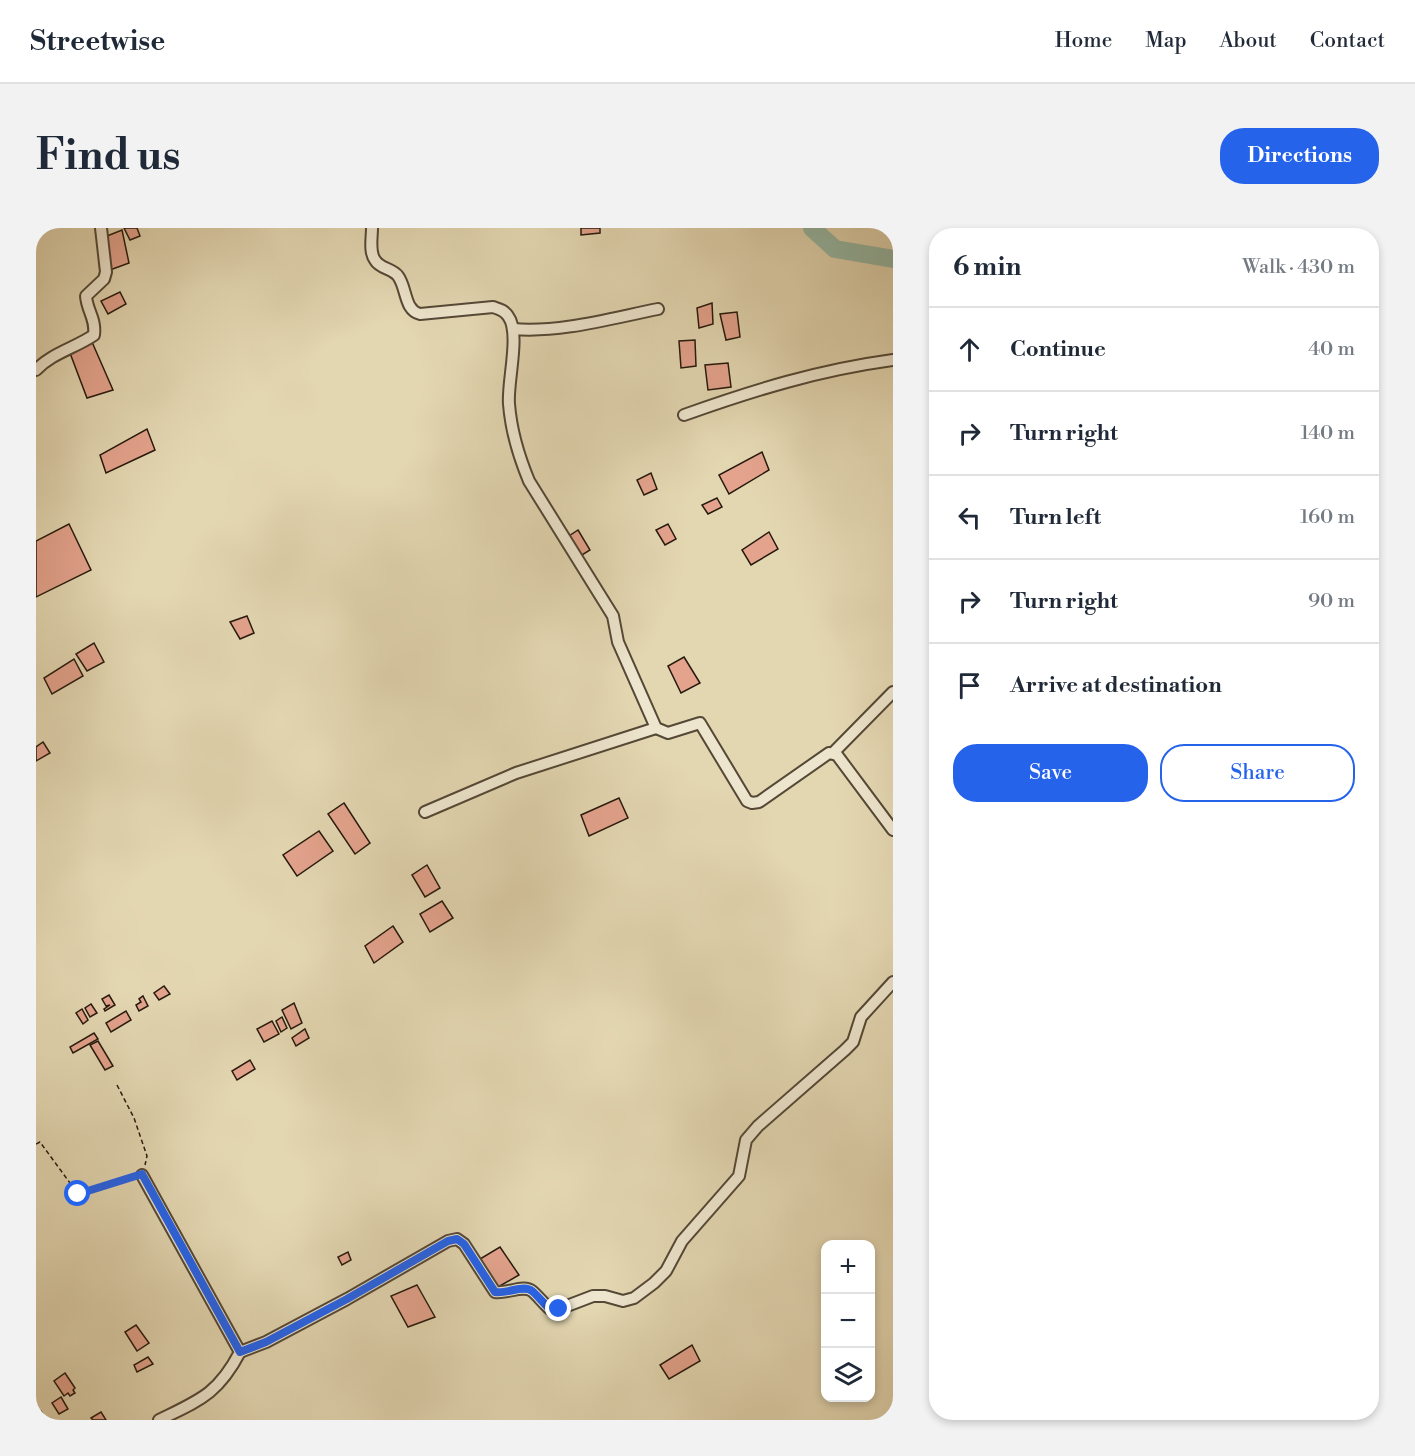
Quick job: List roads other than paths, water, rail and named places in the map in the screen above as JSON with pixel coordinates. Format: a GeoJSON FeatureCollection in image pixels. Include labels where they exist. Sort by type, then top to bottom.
{"type":"FeatureCollection","features":[{"type":"Feature","properties":{"kind":"street"},"geometry":{"type":"LineString","coordinates":[[36,370],[48,358],[94,335],[95,323],[86,302],[86,296],[104,279],[106,272],[101,228]]}},
{"type":"Feature","properties":{"kind":"street"},"geometry":{"type":"LineString","coordinates":[[372,228],[371,250],[374,260],[380,266],[394,271],[399,277],[414,313],[493,307],[509,316],[513,329],[509,401],[512,424],[523,466],[529,481],[613,616],[618,642],[656,728]]}},
{"type":"Feature","properties":{"kind":"street"},"geometry":{"type":"LineString","coordinates":[[513,329],[557,328],[658,309]]}},
{"type":"Feature","properties":{"kind":"street"},"geometry":{"type":"LineString","coordinates":[[684,416],[741,394],[794,378],[893,360]]}},
{"type":"Feature","properties":{"kind":"street"},"geometry":{"type":"LineString","coordinates":[[425,812],[516,773],[656,728],[668,733],[700,723],[747,801],[759,802],[829,753],[833,753],[893,692]]}},
{"type":"Feature","properties":{"kind":"street"},"geometry":{"type":"LineString","coordinates":[[833,753],[837,755],[893,830]]}},
{"type":"Feature","properties":{"kind":"street"},"geometry":{"type":"LineString","coordinates":[[159,1420],[209,1395],[229,1373],[240,1352],[266,1342],[347,1299],[448,1241],[457,1239],[464,1244],[495,1292],[504,1293],[523,1288],[531,1290],[550,1309],[559,1309],[593,1296],[605,1296],[623,1301],[634,1298],[666,1271],[682,1240],[739,1176],[746,1140],[758,1126],[853,1042],[861,1017],[893,981]]}},
{"type":"Feature","properties":{"kind":"street"},"geometry":{"type":"LineString","coordinates":[[142,1174],[240,1352]]}},
{"type":"Feature","properties":{"kind":"waterway"},"geometry":{"type":"LineString","coordinates":[[812,228],[835,249],[893,259]]}}]}
